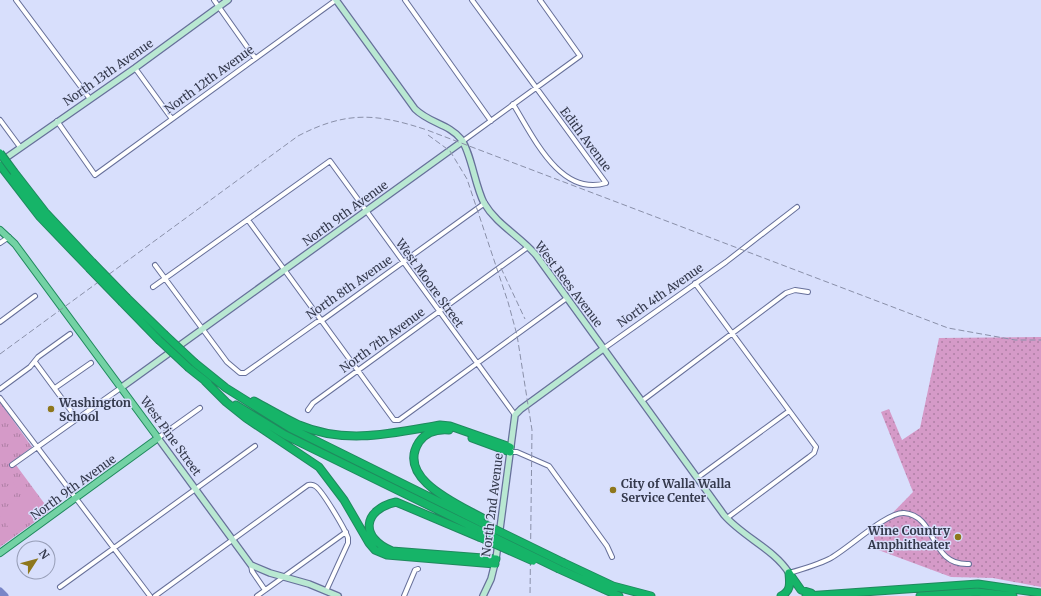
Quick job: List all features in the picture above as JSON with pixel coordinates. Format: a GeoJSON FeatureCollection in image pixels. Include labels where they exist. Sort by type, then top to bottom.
{"type":"FeatureCollection","features":[{"type":"Feature","properties":{"kind":"highway"},"geometry":{"type":"LineString","coordinates":[[0,153],[11,175]]}},
{"type":"Feature","properties":{"kind":"highway"},"geometry":{"type":"LineString","coordinates":[[0,165],[45,212],[90,265],[161,337],[189,368],[290,428],[483,521],[520,541],[613,586],[651,596]]}},
{"type":"Feature","properties":{"kind":"highway"},"geometry":{"type":"LineString","coordinates":[[161,337],[195,363],[226,402],[246,418],[319,467],[336,487],[369,543],[375,550],[387,555],[496,561]]}},
{"type":"Feature","properties":{"kind":"highway"},"geometry":{"type":"LineString","coordinates":[[207,378],[226,383],[252,400],[286,419],[321,432],[367,437],[440,425],[450,426],[512,450]]}},
{"type":"Feature","properties":{"kind":"highway"},"geometry":{"type":"LineString","coordinates":[[207,378],[238,406],[286,435],[480,534],[619,596]]}},
{"type":"Feature","properties":{"kind":"highway"},"geometry":{"type":"LineString","coordinates":[[483,521],[426,483],[415,468],[415,450],[424,436],[432,431],[441,430],[452,431],[512,450]]}},
{"type":"Feature","properties":{"kind":"highway"},"geometry":{"type":"LineString","coordinates":[[480,534],[396,502],[377,509],[370,518],[369,527],[372,538],[379,546],[392,551],[496,561]]}},
{"type":"Feature","properties":{"kind":"highway"},"geometry":{"type":"LineString","coordinates":[[789,573],[800,590],[807,593],[855,594]]}},
{"type":"Feature","properties":{"kind":"highway"},"geometry":{"type":"LineString","coordinates":[[781,596],[790,587],[789,573]]}},
{"type":"Feature","properties":{"kind":"highway"},"geometry":{"type":"LineString","coordinates":[[806,596],[855,594],[943,585],[978,584],[1041,593]]}},
{"type":"Feature","properties":{"kind":"highway"},"geometry":{"type":"LineString","coordinates":[[920,596],[977,592],[1013,596]]}},
{"type":"Feature","properties":{"kind":"main road","name":"West Pine Street"},"geometry":{"type":"LineString","coordinates":[[0,230],[9,237],[122,387],[158,438]]}},
{"type":"Feature","properties":{"kind":"main road","name":"North 9th Avenue"},"geometry":{"type":"LineString","coordinates":[[0,553],[158,438]]}},
{"type":"Feature","properties":{"kind":"street"},"geometry":{"type":"LineString","coordinates":[[16,0],[90,99]]}},
{"type":"Feature","properties":{"kind":"street"},"geometry":{"type":"LineString","coordinates":[[214,0],[255,58]]}},
{"type":"Feature","properties":{"kind":"street","name":"North 13th Avenue"},"geometry":{"type":"LineString","coordinates":[[0,162],[135,68],[228,0]]}},
{"type":"Feature","properties":{"kind":"street","name":"North 12th Avenue"},"geometry":{"type":"LineString","coordinates":[[57,121],[95,175],[336,0]]}},
{"type":"Feature","properties":{"kind":"street","name":"West Rees Avenue"},"geometry":{"type":"LineString","coordinates":[[336,0],[416,109],[426,118],[449,128],[463,141],[485,203],[498,221],[528,247],[567,298],[727,518],[742,532],[779,560],[789,573]]}},
{"type":"Feature","properties":{"kind":"street"},"geometry":{"type":"LineString","coordinates":[[404,0],[491,120]]}},
{"type":"Feature","properties":{"kind":"street","name":"Edith Avenue"},"geometry":{"type":"LineString","coordinates":[[472,0],[606,183],[589,186],[579,183],[558,171],[532,135],[513,104]]}},
{"type":"Feature","properties":{"kind":"street","name":"North 9th Avenue"},"geometry":{"type":"LineString","coordinates":[[122,387],[580,56],[540,0]]}},
{"type":"Feature","properties":{"kind":"street"},"geometry":{"type":"LineString","coordinates":[[135,68],[172,119]]}},
{"type":"Feature","properties":{"kind":"street"},"geometry":{"type":"LineString","coordinates":[[0,120],[20,147]]}},
{"type":"Feature","properties":{"kind":"street","name":"West Moore Street"},"geometry":{"type":"LineString","coordinates":[[248,220],[330,161],[476,364],[515,415]]}},
{"type":"Feature","properties":{"kind":"street","name":"North 8th Avenue"},"geometry":{"type":"LineString","coordinates":[[202,330],[227,362],[240,373],[244,373],[485,203]]}},
{"type":"Feature","properties":{"kind":"street","name":"North 4th Avenue"},"geometry":{"type":"LineString","coordinates":[[515,415],[519,410],[695,283],[797,206]]}},
{"type":"Feature","properties":{"kind":"street"},"geometry":{"type":"LineString","coordinates":[[153,287],[248,220],[390,417],[395,420],[399,420],[567,298]]}},
{"type":"Feature","properties":{"kind":"street"},"geometry":{"type":"LineString","coordinates":[[0,243],[9,237]]}},
{"type":"Feature","properties":{"kind":"street","name":"North 7th Avenue"},"geometry":{"type":"LineString","coordinates":[[308,410],[313,403],[528,247]]}},
{"type":"Feature","properties":{"kind":"street"},"geometry":{"type":"LineString","coordinates":[[155,266],[202,330]]}},
{"type":"Feature","properties":{"kind":"street"},"geometry":{"type":"LineString","coordinates":[[695,283],[812,440],[816,449],[809,457],[727,518]]}},
{"type":"Feature","properties":{"kind":"street"},"geometry":{"type":"LineString","coordinates":[[642,401],[791,290],[808,292]]}},
{"type":"Feature","properties":{"kind":"street"},"geometry":{"type":"LineString","coordinates":[[0,322],[35,296]]}},
{"type":"Feature","properties":{"kind":"street"},"geometry":{"type":"LineString","coordinates":[[0,389],[35,362],[38,357],[70,334]]}},
{"type":"Feature","properties":{"kind":"street"},"geometry":{"type":"LineString","coordinates":[[35,362],[77,419]]}},
{"type":"Feature","properties":{"kind":"street"},"geometry":{"type":"LineString","coordinates":[[55,388],[91,363]]}},
{"type":"Feature","properties":{"kind":"street"},"geometry":{"type":"LineString","coordinates":[[12,465],[122,387]]}},
{"type":"Feature","properties":{"kind":"street"},"geometry":{"type":"LineString","coordinates":[[0,398],[150,596]]}},
{"type":"Feature","properties":{"kind":"street"},"geometry":{"type":"LineString","coordinates":[[158,438],[200,408]]}},
{"type":"Feature","properties":{"kind":"street"},"geometry":{"type":"LineString","coordinates":[[698,478],[789,411]]}},
{"type":"Feature","properties":{"kind":"street","name":"North 2nd Avenue"},"geometry":{"type":"LineString","coordinates":[[483,596],[496,561],[512,450],[515,415]]}},
{"type":"Feature","properties":{"kind":"street","name":"West Pine Street"},"geometry":{"type":"LineString","coordinates":[[158,438],[232,540],[252,565],[263,571],[285,576],[325,593],[338,596]]}},
{"type":"Feature","properties":{"kind":"street"},"geometry":{"type":"LineString","coordinates":[[60,587],[255,446]]}},
{"type":"Feature","properties":{"kind":"street"},"geometry":{"type":"LineString","coordinates":[[512,450],[549,466],[608,546],[612,556]]}},
{"type":"Feature","properties":{"kind":"street"},"geometry":{"type":"LineString","coordinates":[[156,596],[308,485],[316,487],[346,532],[348,543],[325,593]]}},
{"type":"Feature","properties":{"kind":"street"},"geometry":{"type":"LineString","coordinates":[[789,573],[829,559],[884,520],[896,514],[904,513],[913,516],[923,523],[946,558],[956,563],[969,564]]}},
{"type":"Feature","properties":{"kind":"street"},"geometry":{"type":"LineString","coordinates":[[257,596],[346,532]]}},
{"type":"Feature","properties":{"kind":"street"},"geometry":{"type":"LineString","coordinates":[[252,565],[252,571],[265,590]]}},
{"type":"Feature","properties":{"kind":"street"},"geometry":{"type":"LineString","coordinates":[[404,596],[415,570],[418,569]]}},
{"type":"Feature","properties":{"kind":"green space"},"geometry":{"type":"Polygon","coordinates":[[[1041,337],[1041,587],[993,578],[951,577],[873,548],[875,531],[913,492],[881,412],[889,409],[902,440],[920,428],[939,338],[1041,337]]]}},
{"type":"Feature","properties":{"kind":"green space"},"geometry":{"type":"Polygon","coordinates":[[[0,402],[32,447],[13,461],[50,511],[0,547],[0,402]]]}},
{"type":"Feature","properties":{"kind":"green space"},"geometry":{"type":"Polygon","coordinates":[[[13,482],[19,491],[7,500],[0,492],[13,482]]]}},
{"type":"Feature","properties":{"kind":"green space"},"geometry":{"type":"Polygon","coordinates":[[[30,490],[44,509],[12,532],[0,516],[0,512],[30,490]]]}},
{"type":"Feature","properties":{"kind":"waterway"},"geometry":{"type":"LineString","coordinates":[[0,591],[5,596]]}},
{"type":"Feature","properties":{"kind":"railway"},"geometry":{"type":"LineString","coordinates":[[0,354],[298,136],[331,122],[361,117],[392,120],[427,130],[948,328],[1015,340],[1041,340]]}},
{"type":"Feature","properties":{"kind":"railway"},"geometry":{"type":"LineString","coordinates":[[428,135],[450,151],[467,179],[508,302],[517,335],[532,430],[530,596]]}},
{"type":"Feature","properties":{"kind":"railway"},"geometry":{"type":"LineString","coordinates":[[501,268],[525,319]]}},
{"type":"Feature","properties":{"kind":"place","name":"Washington School"},"geometry":{"type":"Point","coordinates":[51,409]}},
{"type":"Feature","properties":{"kind":"place","name":"City of Walla Walla Service Center"},"geometry":{"type":"Point","coordinates":[613,490]}},
{"type":"Feature","properties":{"kind":"place","name":"Wine Country Amphitheater"},"geometry":{"type":"Point","coordinates":[958,537]}}]}
